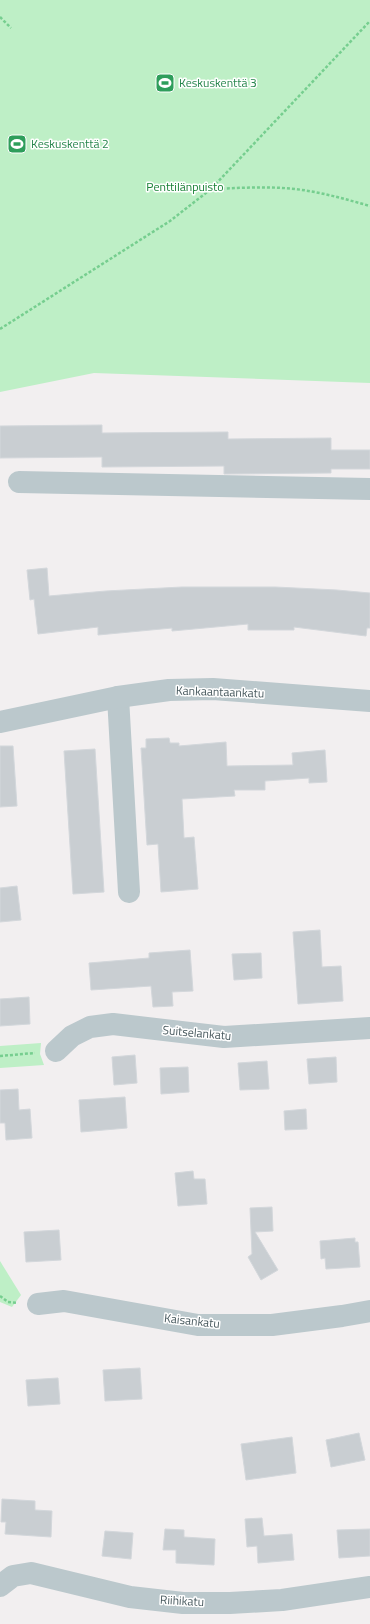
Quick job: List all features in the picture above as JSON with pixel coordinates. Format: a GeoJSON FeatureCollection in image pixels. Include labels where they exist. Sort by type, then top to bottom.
{"type":"FeatureCollection","features":[{"type":"Feature","properties":{"kind":"street"},"geometry":{"type":"LineString","coordinates":[[19,482],[370,489]]}},
{"type":"Feature","properties":{"kind":"street","name":"Kankaantaankatu"},"geometry":{"type":"LineString","coordinates":[[0,722],[118,697],[169,690],[213,689],[370,701]]}},
{"type":"Feature","properties":{"kind":"street"},"geometry":{"type":"LineString","coordinates":[[118,697],[129,892]]}},
{"type":"Feature","properties":{"kind":"street","name":"Suitselankatu"},"geometry":{"type":"LineString","coordinates":[[56,1051],[72,1036],[90,1027],[113,1024],[224,1037],[370,1028]]}},
{"type":"Feature","properties":{"kind":"street","name":"Kaisankatu"},"geometry":{"type":"LineString","coordinates":[[38,1304],[64,1301],[198,1324],[272,1325],[370,1311]]}},
{"type":"Feature","properties":{"kind":"street","name":"Riihikatu"},"geometry":{"type":"LineString","coordinates":[[0,1586],[13,1576],[31,1573],[130,1597],[183,1603],[282,1600],[370,1587]]}},
{"type":"Feature","properties":{"kind":"path"},"geometry":{"type":"LineString","coordinates":[[0,17],[11,28]]}},
{"type":"Feature","properties":{"kind":"path"},"geometry":{"type":"LineString","coordinates":[[0,329],[170,221],[211,189],[370,21]]}},
{"type":"Feature","properties":{"kind":"path"},"geometry":{"type":"LineString","coordinates":[[211,189],[250,187],[294,189],[334,196],[370,206]]}},
{"type":"Feature","properties":{"kind":"path"},"geometry":{"type":"LineString","coordinates":[[0,1056],[56,1051]]}},
{"type":"Feature","properties":{"kind":"green space","name":"Penttilänpuisto"},"geometry":{"type":"Polygon","coordinates":[[[0,0],[370,0],[370,383],[94,373],[0,392],[0,0]]]}},
{"type":"Feature","properties":{"kind":"green space"},"geometry":{"type":"Polygon","coordinates":[[[41,1043],[40,1054],[44,1065],[0,1068],[0,1046],[41,1043]]]}},
{"type":"Feature","properties":{"kind":"green space"},"geometry":{"type":"Polygon","coordinates":[[[0,1261],[21,1295],[12,1307],[0,1302],[0,1261]]]}},
{"type":"Feature","properties":{"kind":"building"},"geometry":{"type":"Polygon","coordinates":[[[102,425],[102,433],[228,432],[228,439],[331,438],[331,450],[370,450],[370,469],[331,469],[331,473],[224,474],[224,466],[102,467],[102,457],[0,458],[0,426],[102,425]]]}},
{"type":"Feature","properties":{"kind":"building"},"geometry":{"type":"Polygon","coordinates":[[[47,568],[49,596],[182,587],[275,587],[370,593],[370,628],[367,628],[366,636],[294,627],[294,630],[248,630],[248,624],[172,631],[172,628],[98,635],[98,627],[38,634],[34,599],[30,600],[27,570],[47,568]]]}},
{"type":"Feature","properties":{"kind":"building"},"geometry":{"type":"Polygon","coordinates":[[[169,738],[170,743],[179,743],[179,746],[226,742],[227,766],[293,765],[292,753],[325,750],[327,782],[309,783],[309,778],[265,781],[265,790],[234,790],[235,796],[182,799],[184,838],[194,837],[198,889],[161,892],[158,844],[147,845],[141,748],[146,748],[146,739],[169,738]]]}},
{"type":"Feature","properties":{"kind":"building"},"geometry":{"type":"Polygon","coordinates":[[[0,746],[13,746],[17,806],[0,807],[0,746]]]}},
{"type":"Feature","properties":{"kind":"building"},"geometry":{"type":"Polygon","coordinates":[[[95,749],[104,892],[73,894],[64,751],[95,749]]]}},
{"type":"Feature","properties":{"kind":"building"},"geometry":{"type":"Polygon","coordinates":[[[17,886],[21,920],[0,922],[0,888],[17,886]]]}},
{"type":"Feature","properties":{"kind":"building"},"geometry":{"type":"Polygon","coordinates":[[[320,930],[322,967],[341,966],[343,1001],[298,1004],[293,932],[320,930]]]}},
{"type":"Feature","properties":{"kind":"building"},"geometry":{"type":"Polygon","coordinates":[[[190,950],[193,991],[172,992],[173,1006],[153,1007],[151,986],[91,990],[89,963],[149,958],[149,953],[190,950]]]}},
{"type":"Feature","properties":{"kind":"building"},"geometry":{"type":"Polygon","coordinates":[[[261,953],[262,978],[234,980],[232,954],[261,953]]]}},
{"type":"Feature","properties":{"kind":"building"},"geometry":{"type":"Polygon","coordinates":[[[29,997],[30,1024],[0,1026],[0,999],[29,997]]]}},
{"type":"Feature","properties":{"kind":"building"},"geometry":{"type":"Polygon","coordinates":[[[135,1055],[137,1083],[114,1085],[112,1057],[135,1055]]]}},
{"type":"Feature","properties":{"kind":"building"},"geometry":{"type":"Polygon","coordinates":[[[336,1057],[337,1082],[309,1084],[307,1059],[336,1057]]]}},
{"type":"Feature","properties":{"kind":"building"},"geometry":{"type":"Polygon","coordinates":[[[267,1061],[269,1089],[240,1090],[238,1063],[267,1061]]]}},
{"type":"Feature","properties":{"kind":"building"},"geometry":{"type":"Polygon","coordinates":[[[188,1067],[189,1092],[161,1094],[160,1068],[188,1067]]]}},
{"type":"Feature","properties":{"kind":"building"},"geometry":{"type":"Polygon","coordinates":[[[18,1089],[19,1110],[30,1109],[32,1138],[6,1140],[5,1123],[0,1123],[0,1090],[18,1089]]]}},
{"type":"Feature","properties":{"kind":"building"},"geometry":{"type":"Polygon","coordinates":[[[125,1097],[127,1128],[81,1132],[79,1100],[125,1097]]]}},
{"type":"Feature","properties":{"kind":"building"},"geometry":{"type":"Polygon","coordinates":[[[306,1109],[307,1129],[285,1130],[284,1111],[306,1109]]]}},
{"type":"Feature","properties":{"kind":"building"},"geometry":{"type":"Polygon","coordinates":[[[193,1171],[194,1179],[205,1179],[207,1204],[178,1206],[175,1173],[193,1171]]]}},
{"type":"Feature","properties":{"kind":"building"},"geometry":{"type":"Polygon","coordinates":[[[272,1207],[273,1231],[255,1232],[278,1270],[261,1280],[248,1257],[252,1254],[250,1208],[272,1207]]]}},
{"type":"Feature","properties":{"kind":"building"},"geometry":{"type":"Polygon","coordinates":[[[59,1230],[61,1260],[26,1262],[24,1232],[59,1230]]]}},
{"type":"Feature","properties":{"kind":"building"},"geometry":{"type":"Polygon","coordinates":[[[355,1238],[355,1242],[358,1242],[360,1267],[326,1269],[325,1258],[321,1259],[320,1241],[355,1238]]]}},
{"type":"Feature","properties":{"kind":"building"},"geometry":{"type":"Polygon","coordinates":[[[140,1368],[142,1399],[105,1401],[103,1370],[140,1368]]]}},
{"type":"Feature","properties":{"kind":"building"},"geometry":{"type":"Polygon","coordinates":[[[58,1378],[60,1404],[28,1406],[26,1380],[58,1378]]]}},
{"type":"Feature","properties":{"kind":"building"},"geometry":{"type":"Polygon","coordinates":[[[359,1433],[365,1460],[331,1467],[326,1440],[359,1433]]]}},
{"type":"Feature","properties":{"kind":"building"},"geometry":{"type":"Polygon","coordinates":[[[292,1437],[296,1473],[246,1480],[241,1444],[292,1437]]]}},
{"type":"Feature","properties":{"kind":"building"},"geometry":{"type":"Polygon","coordinates":[[[2,1499],[35,1501],[35,1510],[52,1511],[51,1537],[5,1534],[6,1522],[1,1522],[2,1499]]]}},
{"type":"Feature","properties":{"kind":"building"},"geometry":{"type":"Polygon","coordinates":[[[262,1518],[264,1536],[292,1534],[294,1560],[258,1563],[257,1546],[247,1547],[245,1519],[262,1518]]]}},
{"type":"Feature","properties":{"kind":"building"},"geometry":{"type":"Polygon","coordinates":[[[165,1529],[184,1530],[184,1537],[215,1539],[214,1565],[176,1563],[176,1550],[163,1550],[165,1529]]]}},
{"type":"Feature","properties":{"kind":"building"},"geometry":{"type":"Polygon","coordinates":[[[370,1529],[370,1556],[339,1558],[337,1530],[370,1529]]]}},
{"type":"Feature","properties":{"kind":"building"},"geometry":{"type":"Polygon","coordinates":[[[105,1531],[133,1533],[131,1559],[102,1556],[105,1531]]]}},
{"type":"Feature","properties":{"kind":"place","name":"Keskuskenttä 3"},"geometry":{"type":"Point","coordinates":[165,83]}},
{"type":"Feature","properties":{"kind":"place","name":"Keskuskenttä 2"},"geometry":{"type":"Point","coordinates":[17,144]}}]}
